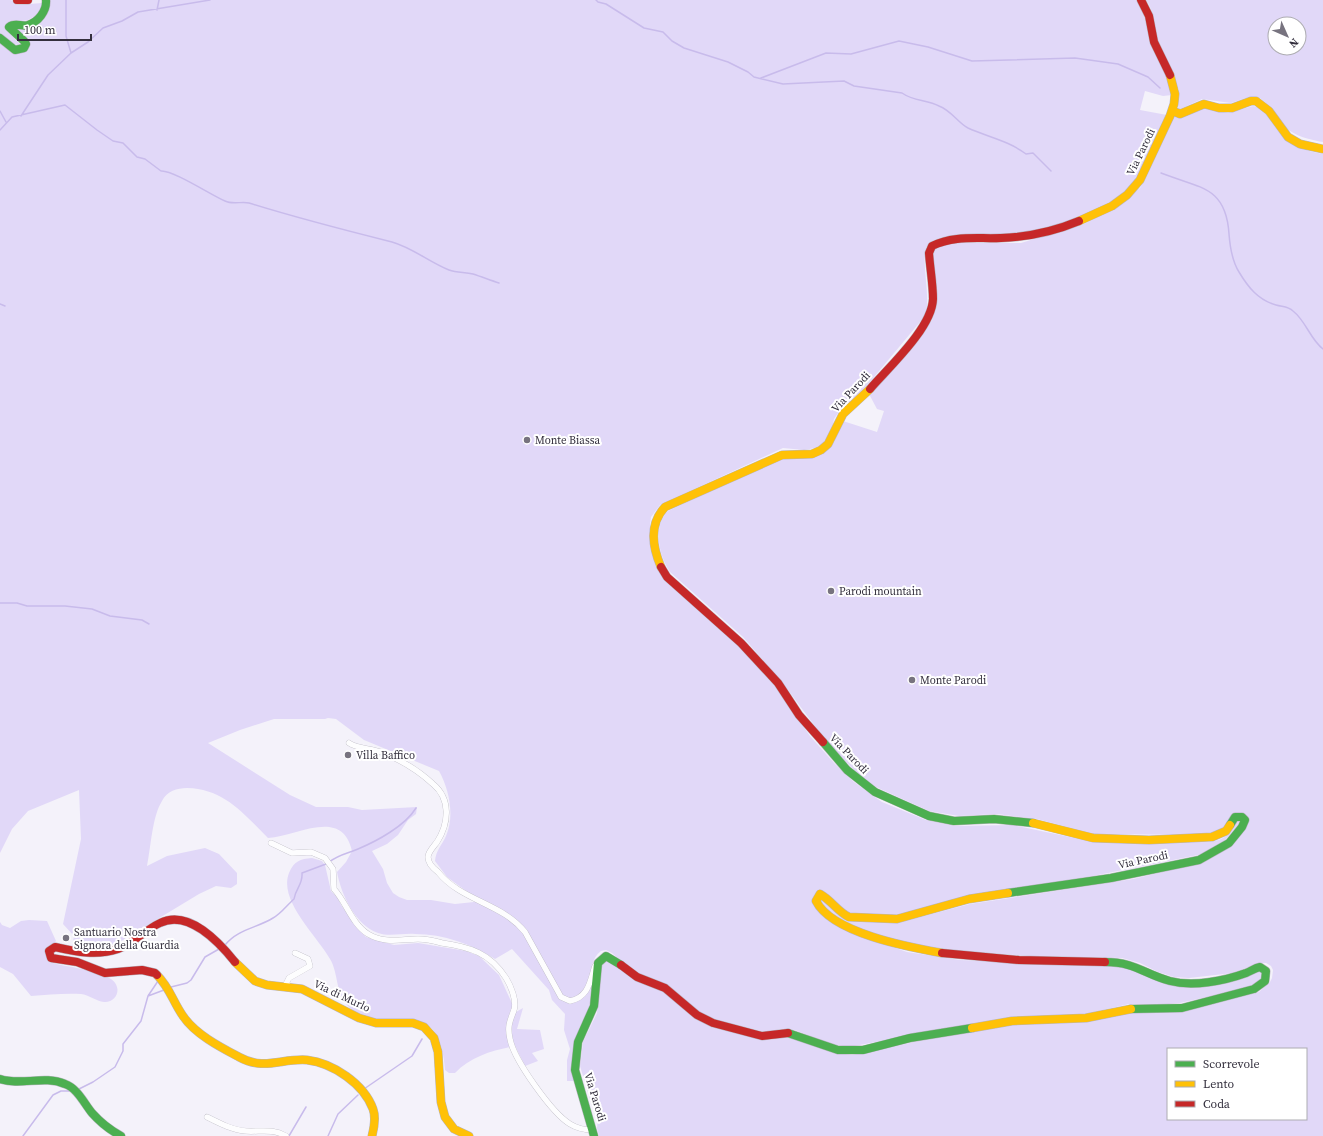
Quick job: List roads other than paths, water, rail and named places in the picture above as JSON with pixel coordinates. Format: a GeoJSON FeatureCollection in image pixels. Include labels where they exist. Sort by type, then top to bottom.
{"type":"FeatureCollection","features":[{"type":"Feature","properties":{"kind":"street"},"geometry":{"type":"LineString","coordinates":[[17,0],[28,0]]}},
{"type":"Feature","properties":{"kind":"street"},"geometry":{"type":"LineString","coordinates":[[0,38],[13,49],[24,48],[26,44],[24,41],[9,27],[14,24],[26,25],[35,20],[45,10],[46,0]]}},
{"type":"Feature","properties":{"kind":"street","name":"Via Parodi"},"geometry":{"type":"LineString","coordinates":[[594,1133],[575,1070],[578,1042],[594,1006],[598,963],[603,956],[609,956],[631,974],[665,988],[697,1015],[713,1023],[762,1036],[771,1036],[784,1032],[791,1033],[827,1047],[850,1051],[868,1049],[910,1038],[1012,1021],[1086,1018],[1127,1009],[1182,1008],[1254,989],[1265,981],[1266,971],[1260,967],[1234,976],[1194,982],[1177,982],[1164,979],[1134,964],[1122,962],[1036,960],[960,955],[907,947],[859,932],[827,916],[816,901],[820,894],[828,898],[844,915],[849,917],[897,919],[969,899],[1111,878],[1199,860],[1229,843],[1245,820],[1242,817],[1236,817],[1226,831],[1208,838],[1149,840],[1093,838],[1036,823],[1014,820],[994,819],[954,821],[929,816],[891,800],[875,792],[847,770],[799,715],[778,683],[740,642],[667,577],[662,570],[655,549],[654,534],[656,516],[665,507],[782,455],[812,454],[821,450],[828,444],[843,414],[864,395],[917,335],[929,318],[933,300],[929,253],[932,246],[956,239],[1019,238],[1084,220],[1116,202],[1137,184],[1173,111],[1176,93],[1173,82],[1155,44],[1150,14],[1141,0]]}},
{"type":"Feature","properties":{"kind":"street"},"geometry":{"type":"LineString","coordinates":[[1173,111],[1180,114],[1204,104],[1219,108],[1232,108],[1251,101],[1256,101],[1269,111],[1288,136],[1300,144],[1323,149]]}},
{"type":"Feature","properties":{"kind":"street"},"geometry":{"type":"LineString","coordinates":[[350,743],[382,752],[406,764],[434,784],[443,794],[447,810],[442,833],[429,854],[430,863],[442,878],[454,887],[477,901],[504,912],[519,924],[525,932],[561,997],[570,1001],[582,995],[590,986],[594,967],[598,963]]}},
{"type":"Feature","properties":{"kind":"street"},"geometry":{"type":"LineString","coordinates":[[271,842],[292,853],[312,852],[325,858],[333,869],[334,889],[341,896],[347,909],[368,934],[393,941],[419,939],[469,948],[490,960],[507,980],[514,998],[515,1009],[508,1022],[508,1029],[512,1047],[522,1067],[563,1119],[577,1128],[594,1133]]}},
{"type":"Feature","properties":{"kind":"street","name":"Via di Murlo"},"geometry":{"type":"LineString","coordinates":[[372,1136],[373,1111],[369,1101],[351,1081],[340,1072],[313,1061],[295,1060],[264,1064],[251,1063],[188,1023],[182,1016],[167,985],[158,975],[142,970],[105,973],[77,962],[51,958],[48,952],[52,948],[86,954],[118,949],[162,923],[177,919],[190,924],[218,941],[242,971],[254,980],[275,986],[290,987],[308,991],[332,1006],[364,1019],[382,1024],[418,1024],[427,1030],[434,1039],[438,1052],[442,1104],[448,1122],[455,1131],[469,1136]]}},
{"type":"Feature","properties":{"kind":"street"},"geometry":{"type":"LineString","coordinates":[[290,987],[286,984],[289,978],[310,966],[308,959],[295,953]]}},
{"type":"Feature","properties":{"kind":"street"},"geometry":{"type":"LineString","coordinates":[[0,1079],[12,1083],[55,1080],[70,1086],[100,1122],[121,1136]]}},
{"type":"Feature","properties":{"kind":"street"},"geometry":{"type":"LineString","coordinates":[[207,1117],[220,1124],[246,1131],[272,1131],[286,1136]]}},
{"type":"Feature","properties":{"kind":"waterway"},"geometry":{"type":"LineString","coordinates":[[66,0],[66,36],[71,53]]}},
{"type":"Feature","properties":{"kind":"waterway"},"geometry":{"type":"LineString","coordinates":[[157,10],[159,0]]}},
{"type":"Feature","properties":{"kind":"waterway"},"geometry":{"type":"LineString","coordinates":[[21,116],[48,75],[71,53],[88,42],[103,28],[122,21],[138,12],[210,0]]}},
{"type":"Feature","properties":{"kind":"waterway"},"geometry":{"type":"LineString","coordinates":[[596,0],[606,4],[644,28],[663,32],[672,41],[684,48],[728,62],[748,72],[754,77],[783,84],[844,81],[854,86],[902,93],[911,98],[934,104],[944,108],[968,128],[1005,142],[1026,154],[1033,153],[1051,171]]}},
{"type":"Feature","properties":{"kind":"waterway"},"geometry":{"type":"LineString","coordinates":[[761,78],[826,53],[851,54],[899,41],[928,47],[972,61],[1075,58],[1118,64],[1148,77],[1160,88]]}},
{"type":"Feature","properties":{"kind":"waterway"},"geometry":{"type":"LineString","coordinates":[[0,130],[12,117],[65,105],[113,141],[123,143],[137,157],[145,159],[161,171],[183,178],[225,201],[231,203],[249,203],[303,219],[392,242],[407,248],[449,270],[473,274],[499,283]]}},
{"type":"Feature","properties":{"kind":"waterway"},"geometry":{"type":"LineString","coordinates":[[0,111],[6,122]]}},
{"type":"Feature","properties":{"kind":"waterway"},"geometry":{"type":"LineString","coordinates":[[1161,173],[1198,186],[1216,197],[1227,218],[1233,259],[1246,283],[1264,300],[1291,309],[1323,349]]}},
{"type":"Feature","properties":{"kind":"waterway"},"geometry":{"type":"LineString","coordinates":[[0,304],[5,306]]}},
{"type":"Feature","properties":{"kind":"waterway"},"geometry":{"type":"LineString","coordinates":[[0,603],[17,603],[27,606],[65,606],[92,609],[110,616],[142,620],[149,624]]}},
{"type":"Feature","properties":{"kind":"waterway"},"geometry":{"type":"LineString","coordinates":[[329,862],[382,837],[398,827],[416,808]]}},
{"type":"Feature","properties":{"kind":"waterway"},"geometry":{"type":"LineString","coordinates":[[225,945],[236,935],[279,914],[294,899],[302,873],[326,864]]}},
{"type":"Feature","properties":{"kind":"waterway"},"geometry":{"type":"LineString","coordinates":[[171,987],[187,983],[191,980],[205,957],[219,949]]}},
{"type":"Feature","properties":{"kind":"waterway"},"geometry":{"type":"LineString","coordinates":[[79,1089],[93,1082],[115,1067],[123,1051],[123,1044],[141,1021],[148,996],[158,981]]}},
{"type":"Feature","properties":{"kind":"waterway"},"geometry":{"type":"LineString","coordinates":[[148,996],[164,990]]}},
{"type":"Feature","properties":{"kind":"waterway"},"geometry":{"type":"LineString","coordinates":[[364,1089],[412,1056],[422,1039]]}},
{"type":"Feature","properties":{"kind":"waterway"},"geometry":{"type":"LineString","coordinates":[[23,1136],[53,1095],[61,1091],[69,1091]]}},
{"type":"Feature","properties":{"kind":"waterway"},"geometry":{"type":"LineString","coordinates":[[328,1136],[338,1114],[358,1095]]}},
{"type":"Feature","properties":{"kind":"waterway"},"geometry":{"type":"LineString","coordinates":[[289,1136],[306,1107]]}},
{"type":"Feature","properties":{"kind":"place","name":"Monte Biassa"},"geometry":{"type":"Point","coordinates":[527,440]}},
{"type":"Feature","properties":{"kind":"place","name":"Parodi mountain"},"geometry":{"type":"Point","coordinates":[831,591]}},
{"type":"Feature","properties":{"kind":"place","name":"Monte Parodi"},"geometry":{"type":"Point","coordinates":[912,680]}},
{"type":"Feature","properties":{"kind":"place","name":"Villa Baffico"},"geometry":{"type":"Point","coordinates":[348,755]}},
{"type":"Feature","properties":{"kind":"place","name":"Santuario Nostra Signora della Guardia"},"geometry":{"type":"Point","coordinates":[66,938]}}]}
